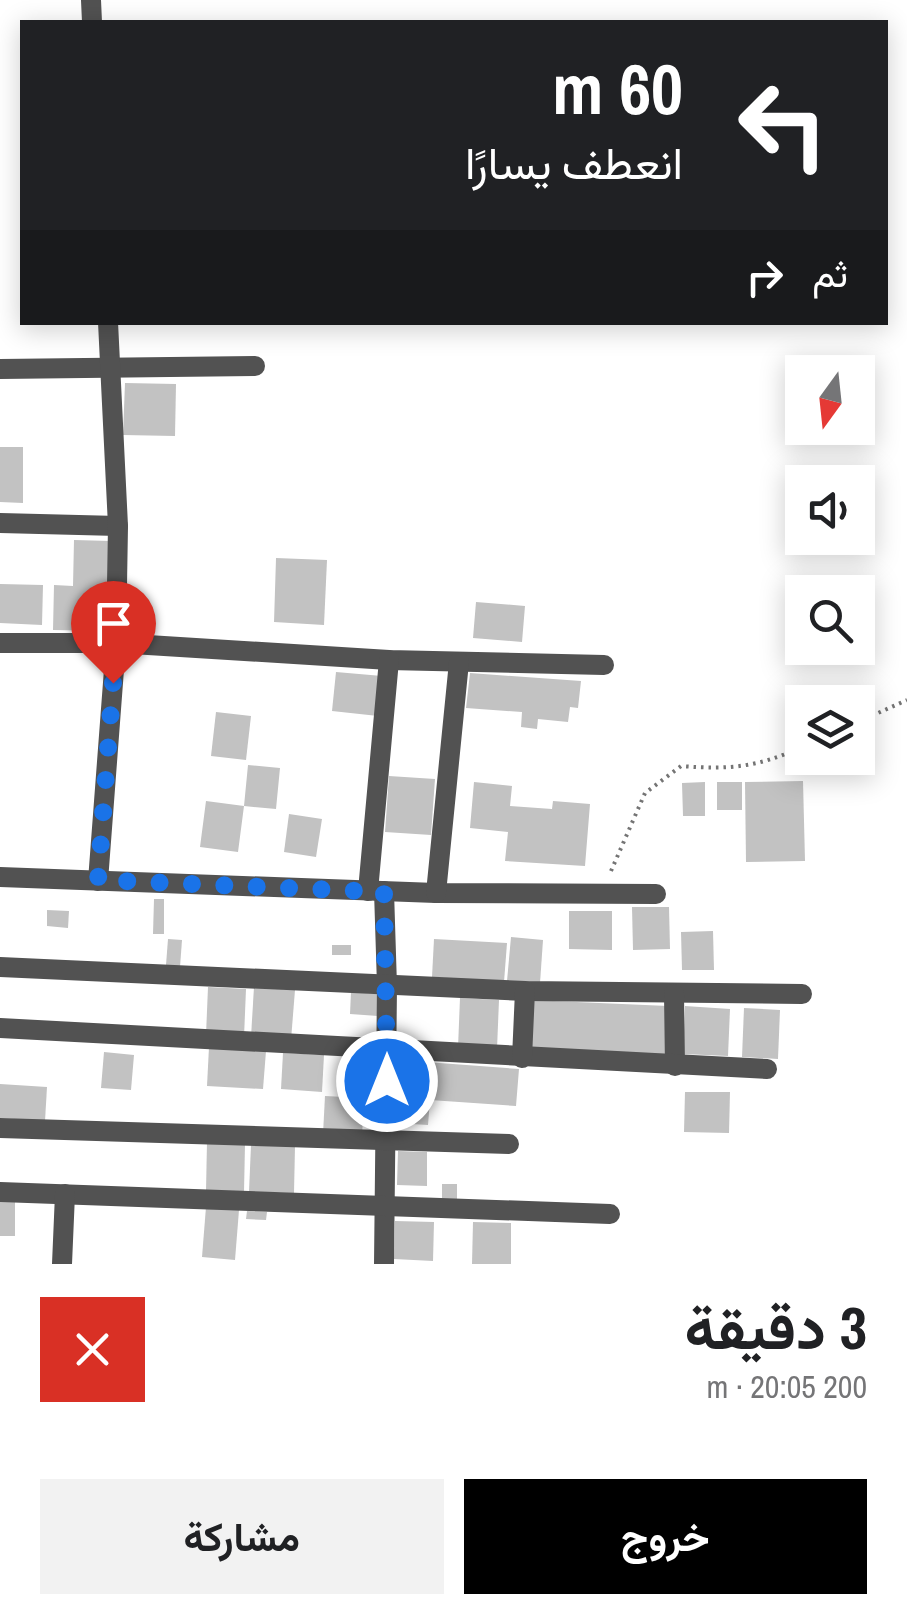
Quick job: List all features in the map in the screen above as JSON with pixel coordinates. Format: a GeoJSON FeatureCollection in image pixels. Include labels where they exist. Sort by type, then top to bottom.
{"type":"FeatureCollection","features":[{"type":"Feature","properties":{"kind":"street"},"geometry":{"type":"LineString","coordinates":[[98,880],[116,643],[118,526],[108,325]]}},
{"type":"Feature","properties":{"kind":"street"},"geometry":{"type":"LineString","coordinates":[[0,368],[256,366]]}},
{"type":"Feature","properties":{"kind":"street"},"geometry":{"type":"LineString","coordinates":[[0,523],[118,526]]}},
{"type":"Feature","properties":{"kind":"street"},"geometry":{"type":"LineString","coordinates":[[0,643],[116,643],[389,660],[604,665]]}},
{"type":"Feature","properties":{"kind":"street"},"geometry":{"type":"LineString","coordinates":[[384,1264],[387,986],[376,891],[389,660]]}},
{"type":"Feature","properties":{"kind":"street"},"geometry":{"type":"LineString","coordinates":[[436,894],[459,662]]}},
{"type":"Feature","properties":{"kind":"street"},"geometry":{"type":"LineString","coordinates":[[0,877],[436,894],[656,894]]}},
{"type":"Feature","properties":{"kind":"street"},"geometry":{"type":"LineString","coordinates":[[0,967],[526,991],[802,994]]}},
{"type":"Feature","properties":{"kind":"street"},"geometry":{"type":"LineString","coordinates":[[522,1058],[526,991]]}},
{"type":"Feature","properties":{"kind":"street"},"geometry":{"type":"LineString","coordinates":[[674,994],[675,1066]]}},
{"type":"Feature","properties":{"kind":"street"},"geometry":{"type":"LineString","coordinates":[[0,1028],[767,1069]]}},
{"type":"Feature","properties":{"kind":"street"},"geometry":{"type":"LineString","coordinates":[[0,1128],[509,1144]]}},
{"type":"Feature","properties":{"kind":"street"},"geometry":{"type":"LineString","coordinates":[[0,1192],[610,1214]]}},
{"type":"Feature","properties":{"kind":"street"},"geometry":{"type":"LineString","coordinates":[[62,1264],[64,1194]]}},
{"type":"Feature","properties":{"kind":"path"},"geometry":{"type":"LineString","coordinates":[[875,714],[907,700]]}},
{"type":"Feature","properties":{"kind":"path"},"geometry":{"type":"LineString","coordinates":[[602,894],[645,793],[681,766],[727,770],[785,754]]}},
{"type":"Feature","properties":{"kind":"building"},"geometry":{"type":"Polygon","coordinates":[[[125,383],[176,384],[175,436],[123,435],[125,383]]]}},
{"type":"Feature","properties":{"kind":"building"},"geometry":{"type":"Polygon","coordinates":[[[0,447],[23,447],[23,503],[0,502],[0,447]]]}},
{"type":"Feature","properties":{"kind":"building"},"geometry":{"type":"Polygon","coordinates":[[[74,540],[111,541],[106,631],[53,630],[54,585],[73,586],[74,540]]]}},
{"type":"Feature","properties":{"kind":"building"},"geometry":{"type":"Polygon","coordinates":[[[276,558],[327,560],[324,625],[274,622],[276,558]]]}},
{"type":"Feature","properties":{"kind":"building"},"geometry":{"type":"Polygon","coordinates":[[[0,584],[43,585],[42,625],[0,623],[0,584]]]}},
{"type":"Feature","properties":{"kind":"building"},"geometry":{"type":"Polygon","coordinates":[[[476,602],[525,606],[522,642],[473,638],[476,602]]]}},
{"type":"Feature","properties":{"kind":"building"},"geometry":{"type":"Polygon","coordinates":[[[336,672],[382,676],[378,716],[332,711],[336,672]]]}},
{"type":"Feature","properties":{"kind":"building"},"geometry":{"type":"Polygon","coordinates":[[[470,673],[581,681],[578,708],[570,707],[568,722],[538,719],[537,729],[521,727],[522,712],[466,708],[470,673]]]}},
{"type":"Feature","properties":{"kind":"building"},"geometry":{"type":"Polygon","coordinates":[[[216,712],[251,716],[246,760],[211,756],[216,712]]]}},
{"type":"Feature","properties":{"kind":"building"},"geometry":{"type":"Polygon","coordinates":[[[248,765],[280,768],[276,809],[244,806],[248,765]]]}},
{"type":"Feature","properties":{"kind":"building"},"geometry":{"type":"Polygon","coordinates":[[[389,776],[435,779],[431,835],[385,832],[389,776]]]}},
{"type":"Feature","properties":{"kind":"building"},"geometry":{"type":"Polygon","coordinates":[[[803,781],[805,861],[746,862],[745,782],[803,781]]]}},
{"type":"Feature","properties":{"kind":"building"},"geometry":{"type":"Polygon","coordinates":[[[474,782],[512,786],[510,806],[552,809],[553,801],[590,804],[585,866],[505,861],[508,832],[470,828],[474,782]]]}},
{"type":"Feature","properties":{"kind":"building"},"geometry":{"type":"Polygon","coordinates":[[[705,782],[705,816],[683,816],[682,783],[705,782]]]}},
{"type":"Feature","properties":{"kind":"building"},"geometry":{"type":"Polygon","coordinates":[[[717,782],[742,782],[742,810],[717,810],[717,782]]]}},
{"type":"Feature","properties":{"kind":"building"},"geometry":{"type":"Polygon","coordinates":[[[206,801],[244,806],[238,852],[200,847],[206,801]]]}},
{"type":"Feature","properties":{"kind":"building"},"geometry":{"type":"Polygon","coordinates":[[[289,814],[322,819],[316,857],[284,852],[289,814]]]}},
{"type":"Feature","properties":{"kind":"building"},"geometry":{"type":"Polygon","coordinates":[[[154,899],[164,899],[164,934],[153,934],[154,899]]]}},
{"type":"Feature","properties":{"kind":"building"},"geometry":{"type":"Polygon","coordinates":[[[632,907],[669,907],[670,949],[633,950],[632,907]]]}},
{"type":"Feature","properties":{"kind":"building"},"geometry":{"type":"Polygon","coordinates":[[[47,910],[69,911],[68,928],[47,926],[47,910]]]}},
{"type":"Feature","properties":{"kind":"building"},"geometry":{"type":"Polygon","coordinates":[[[569,911],[612,911],[612,950],[569,949],[569,911]]]}},
{"type":"Feature","properties":{"kind":"building"},"geometry":{"type":"Polygon","coordinates":[[[713,931],[714,970],[682,970],[681,932],[713,931]]]}},
{"type":"Feature","properties":{"kind":"building"},"geometry":{"type":"Polygon","coordinates":[[[511,937],[543,940],[540,983],[507,981],[511,937]]]}},
{"type":"Feature","properties":{"kind":"building"},"geometry":{"type":"Polygon","coordinates":[[[168,939],[182,940],[180,967],[166,965],[168,939]]]}},
{"type":"Feature","properties":{"kind":"building"},"geometry":{"type":"Polygon","coordinates":[[[434,939],[507,943],[504,982],[432,977],[434,939]]]}},
{"type":"Feature","properties":{"kind":"building"},"geometry":{"type":"Polygon","coordinates":[[[332,945],[351,945],[351,955],[332,955],[332,945]]]}},
{"type":"Feature","properties":{"kind":"building"},"geometry":{"type":"Polygon","coordinates":[[[208,987],[246,989],[244,1037],[206,1035],[208,987]]]}},
{"type":"Feature","properties":{"kind":"building"},"geometry":{"type":"Polygon","coordinates":[[[254,987],[295,990],[291,1040],[251,1037],[254,987]]]}},
{"type":"Feature","properties":{"kind":"building"},"geometry":{"type":"Polygon","coordinates":[[[351,992],[379,994],[378,1016],[350,1014],[351,992]]]}},
{"type":"Feature","properties":{"kind":"building"},"geometry":{"type":"Polygon","coordinates":[[[460,998],[499,1000],[497,1049],[458,1048],[460,998]]]}},
{"type":"Feature","properties":{"kind":"building"},"geometry":{"type":"Polygon","coordinates":[[[530,1000],[668,1006],[665,1055],[529,1049],[530,1000]]]}},
{"type":"Feature","properties":{"kind":"building"},"geometry":{"type":"Polygon","coordinates":[[[685,1006],[730,1009],[728,1056],[683,1054],[685,1006]]]}},
{"type":"Feature","properties":{"kind":"building"},"geometry":{"type":"Polygon","coordinates":[[[744,1008],[780,1010],[778,1059],[742,1057],[744,1008]]]}},
{"type":"Feature","properties":{"kind":"building"},"geometry":{"type":"Polygon","coordinates":[[[209,1047],[266,1051],[263,1089],[207,1086],[209,1047]]]}},
{"type":"Feature","properties":{"kind":"building"},"geometry":{"type":"Polygon","coordinates":[[[104,1052],[134,1055],[131,1090],[101,1088],[104,1052]]]}},
{"type":"Feature","properties":{"kind":"building"},"geometry":{"type":"Polygon","coordinates":[[[283,1053],[324,1055],[322,1092],[281,1089],[283,1053]]]}},
{"type":"Feature","properties":{"kind":"building"},"geometry":{"type":"Polygon","coordinates":[[[399,1060],[519,1069],[516,1106],[430,1100],[428,1125],[395,1123],[399,1060]]]}},
{"type":"Feature","properties":{"kind":"building"},"geometry":{"type":"Polygon","coordinates":[[[0,1084],[47,1087],[45,1121],[0,1118],[0,1084]]]}},
{"type":"Feature","properties":{"kind":"building"},"geometry":{"type":"Polygon","coordinates":[[[685,1092],[730,1092],[729,1133],[684,1132],[685,1092]]]}},
{"type":"Feature","properties":{"kind":"building"},"geometry":{"type":"Polygon","coordinates":[[[325,1096],[364,1098],[362,1136],[323,1134],[325,1096]]]}},
{"type":"Feature","properties":{"kind":"building"},"geometry":{"type":"Polygon","coordinates":[[[207,1142],[245,1144],[244,1192],[206,1191],[207,1142]]]}},
{"type":"Feature","properties":{"kind":"building"},"geometry":{"type":"Polygon","coordinates":[[[251,1145],[295,1146],[294,1193],[249,1192],[251,1145]]]}},
{"type":"Feature","properties":{"kind":"building"},"geometry":{"type":"Polygon","coordinates":[[[398,1151],[427,1152],[427,1186],[397,1185],[398,1151]]]}},
{"type":"Feature","properties":{"kind":"building"},"geometry":{"type":"Polygon","coordinates":[[[442,1184],[457,1184],[457,1200],[442,1199],[442,1184]]]}},
{"type":"Feature","properties":{"kind":"building"},"geometry":{"type":"Polygon","coordinates":[[[0,1201],[15,1202],[15,1236],[0,1236],[0,1201]]]}},
{"type":"Feature","properties":{"kind":"building"},"geometry":{"type":"Polygon","coordinates":[[[206,1207],[239,1210],[235,1260],[202,1257],[206,1207]]]}},
{"type":"Feature","properties":{"kind":"building"},"geometry":{"type":"Polygon","coordinates":[[[247,1211],[267,1212],[266,1220],[246,1219],[247,1211]]]}},
{"type":"Feature","properties":{"kind":"building"},"geometry":{"type":"Polygon","coordinates":[[[395,1221],[434,1222],[433,1261],[394,1259],[395,1221]]]}},
{"type":"Feature","properties":{"kind":"building"},"geometry":{"type":"Polygon","coordinates":[[[473,1222],[511,1223],[511,1264],[472,1264],[473,1222]]]}},
{"type":"Feature","properties":{"kind":"route"},"geometry":{"type":"LineString","coordinates":[[113,683],[98,880],[384,892],[387,1081]]}}]}
